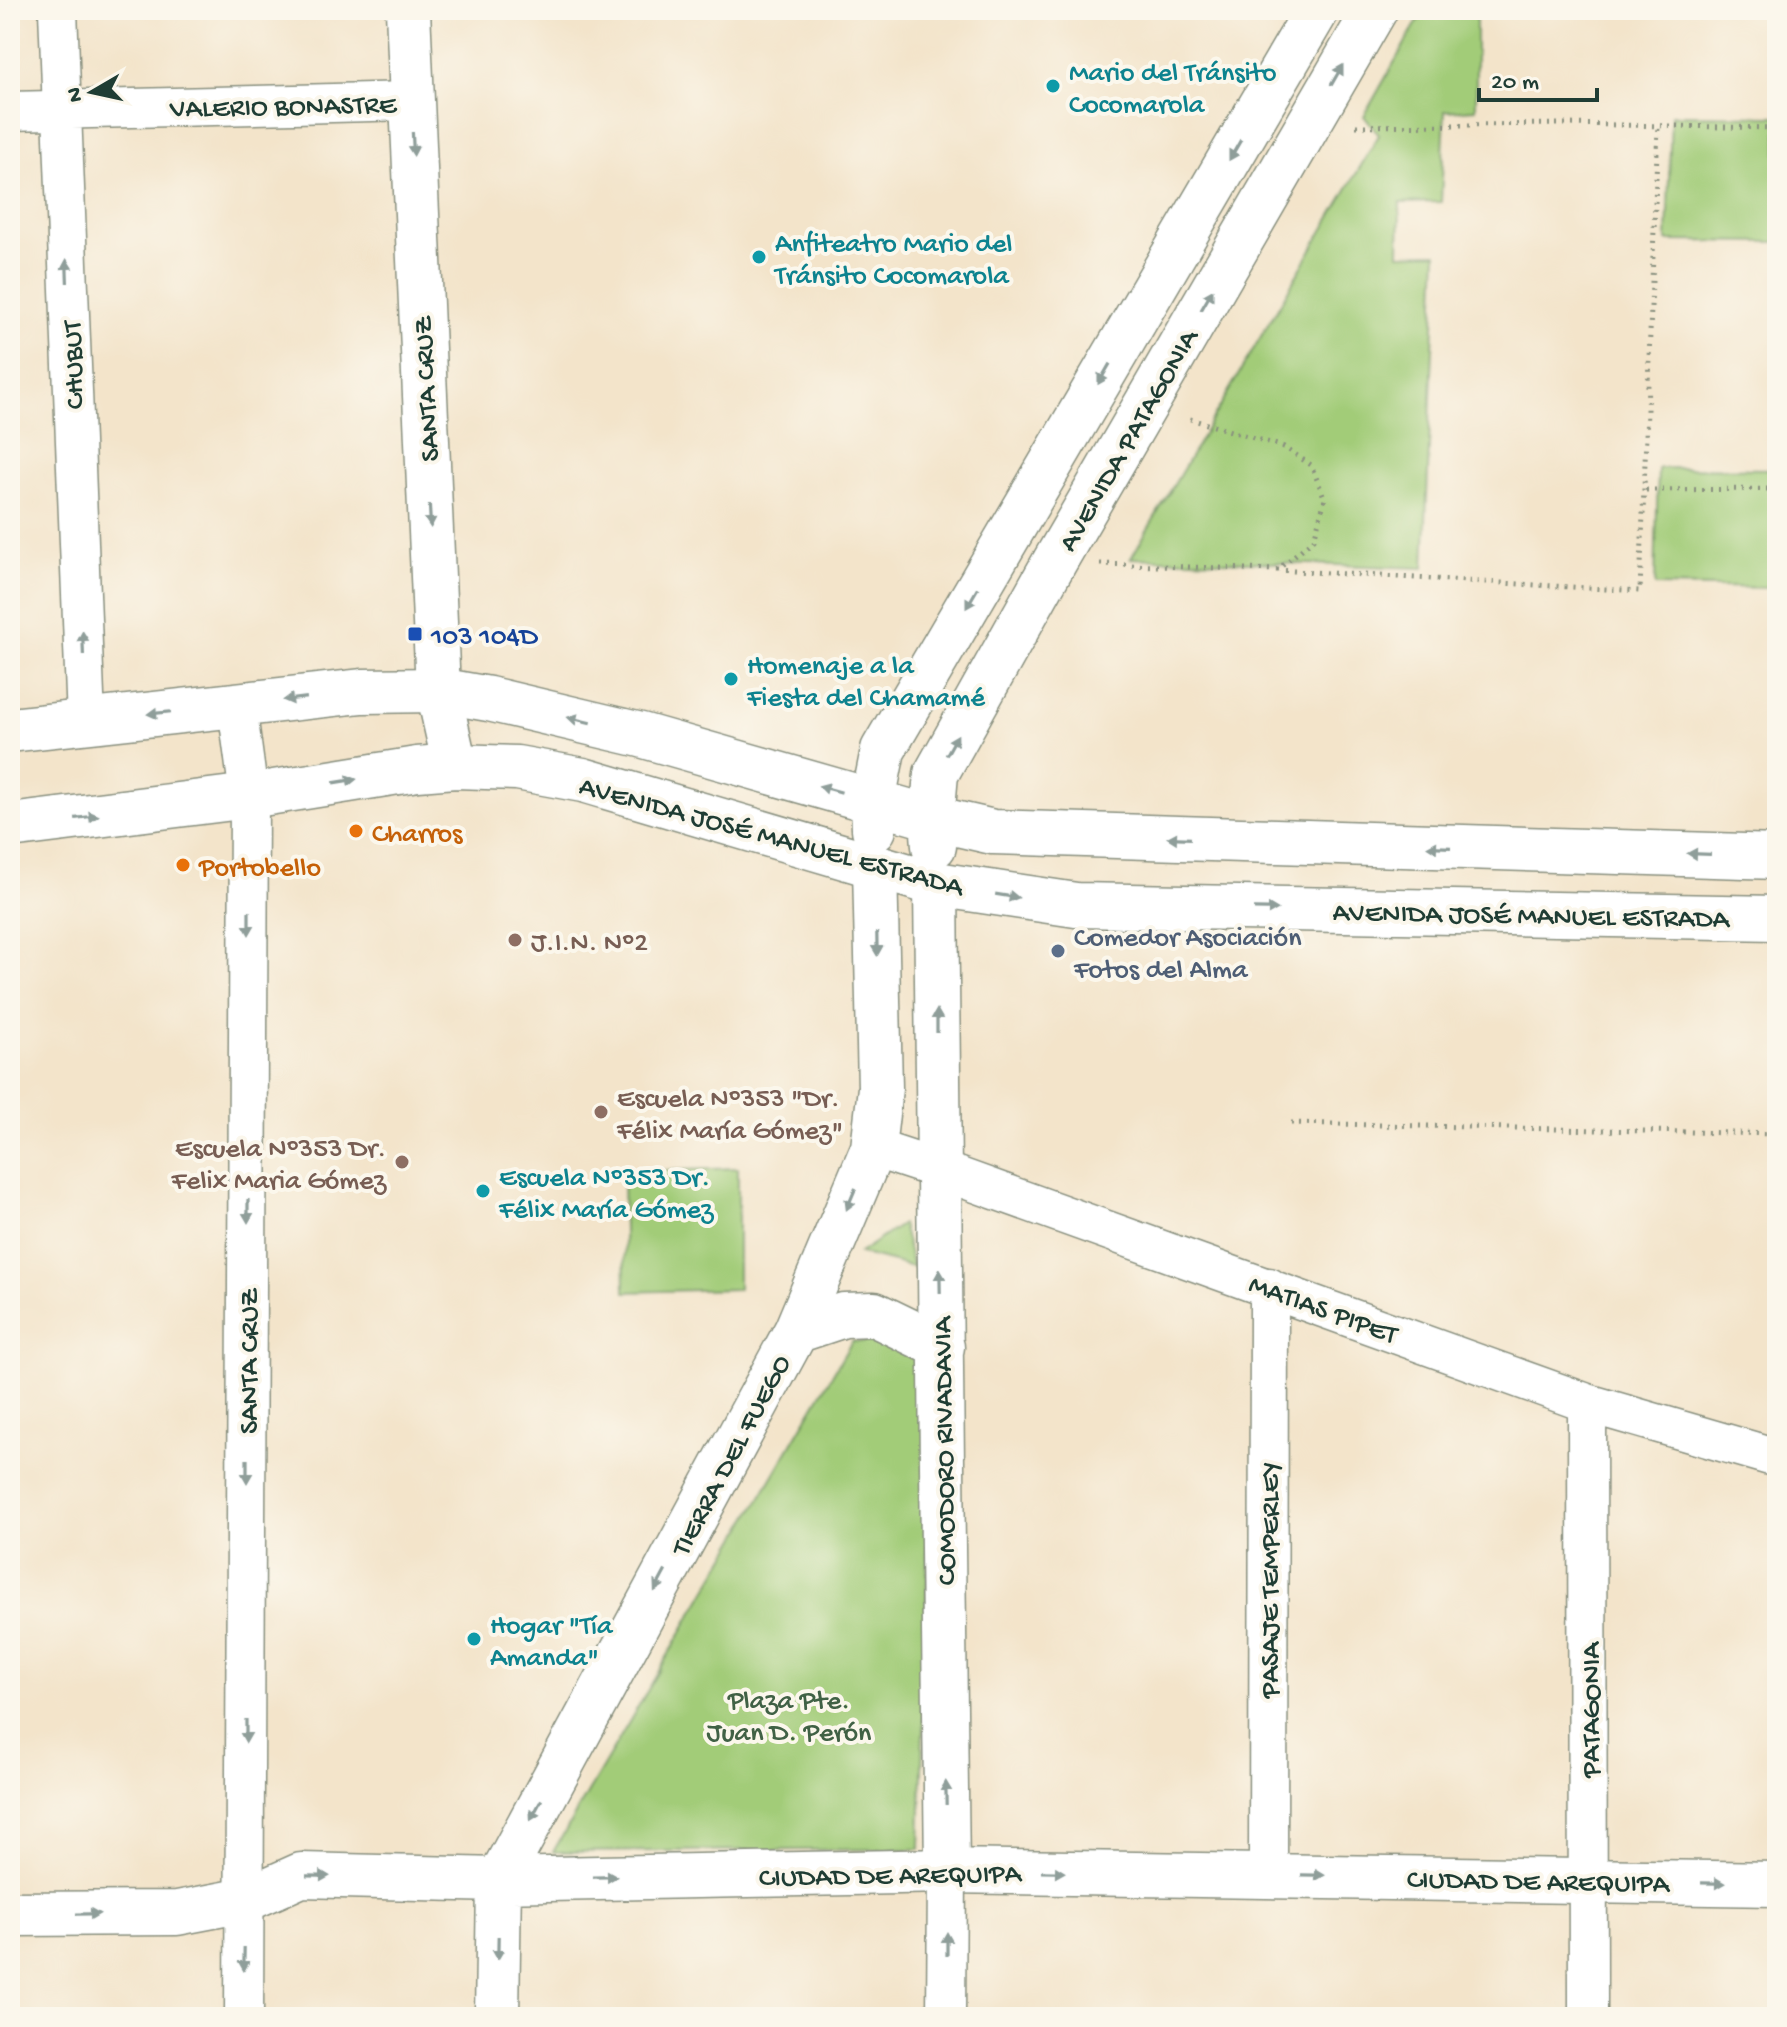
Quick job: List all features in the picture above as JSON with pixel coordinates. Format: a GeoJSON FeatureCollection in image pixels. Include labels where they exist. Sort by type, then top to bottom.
{"type":"FeatureCollection","features":[{"type":"Feature","properties":{"kind":"main road","name":"SANTA CRUZ"},"geometry":{"type":"LineString","coordinates":[[408,10],[438,690],[455,766]]}},
{"type":"Feature","properties":{"kind":"main road","name":"AVENIDA PATAGONIA"},"geometry":{"type":"LineString","coordinates":[[875,866],[873,801],[883,750],[1317,10]]}},
{"type":"Feature","properties":{"kind":"main road","name":"AVENIDA PATAGONIA"},"geometry":{"type":"LineString","coordinates":[[936,884],[932,818],[936,774],[1055,561],[1375,10]]}},
{"type":"Feature","properties":{"kind":"main road","name":"AVENIDA JOSÉ MANUEL ESTRADA"},"geometry":{"type":"LineString","coordinates":[[10,730],[362,691],[438,690],[641,735],[932,818],[993,832],[1777,857]]}},
{"type":"Feature","properties":{"kind":"main road","name":"AVENIDA JOSÉ MANUEL ESTRADA"},"geometry":{"type":"LineString","coordinates":[[10,826],[249,796],[417,769],[455,766],[517,768],[583,780],[936,884],[1076,905],[1777,918]]}},
{"type":"Feature","properties":{"kind":"main road","name":"TIERRA DEL FUEGO"},"geometry":{"type":"LineString","coordinates":[[497,2017],[499,1880],[796,1331],[873,1148],[880,1088],[875,866]]}},
{"type":"Feature","properties":{"kind":"main road","name":"COMODORO RIVADAVIA"},"geometry":{"type":"LineString","coordinates":[[936,884],[947,1871]]}},
{"type":"Feature","properties":{"kind":"main road"},"geometry":{"type":"LineString","coordinates":[[796,1331],[844,1315],[874,1314],[942,1347]]}},
{"type":"Feature","properties":{"kind":"main road","name":"CIUDAD DE AREQUIPA"},"geometry":{"type":"LineString","coordinates":[[10,1914],[177,1913],[245,1900],[301,1875],[499,1880],[947,1871],[1777,1884]]}},
{"type":"Feature","properties":{"kind":"street","name":"CHUBUT"},"geometry":{"type":"LineString","coordinates":[[58,10],[86,721]]}},
{"type":"Feature","properties":{"kind":"street","name":"VALERIO BONASTRE"},"geometry":{"type":"LineString","coordinates":[[10,111],[411,101]]}},
{"type":"Feature","properties":{"kind":"street","name":"SANTA CRUZ"},"geometry":{"type":"LineString","coordinates":[[237,706],[249,796],[244,2017]]}},
{"type":"Feature","properties":{"kind":"street","name":"MATIAS PIPET"},"geometry":{"type":"LineString","coordinates":[[873,1148],[1587,1403],[1777,1458]]}},
{"type":"Feature","properties":{"kind":"street","name":"PASAJE TEMPERLEY"},"geometry":{"type":"LineString","coordinates":[[1268,1874],[1269,1287]]}},
{"type":"Feature","properties":{"kind":"street","name":"PATAGONIA"},"geometry":{"type":"LineString","coordinates":[[1587,1403],[1588,2017]]}},
{"type":"Feature","properties":{"kind":"street","name":"COMODORO RIVADAVIA"},"geometry":{"type":"LineString","coordinates":[[946,2017],[947,1871]]}},
{"type":"Feature","properties":{"kind":"path"},"geometry":{"type":"LineString","coordinates":[[1307,126],[1777,128]]}},
{"type":"Feature","properties":{"kind":"path"},"geometry":{"type":"LineString","coordinates":[[1055,561],[1640,591],[1658,126]]}},
{"type":"Feature","properties":{"kind":"path"},"geometry":{"type":"LineString","coordinates":[[1146,406],[1284,447],[1311,465],[1325,499],[1314,539],[1277,570]]}},
{"type":"Feature","properties":{"kind":"path"},"geometry":{"type":"LineString","coordinates":[[1646,490],[1777,489]]}},
{"type":"Feature","properties":{"kind":"path"},"geometry":{"type":"LineString","coordinates":[[1291,1123],[1777,1134]]}},
{"type":"Feature","properties":{"kind":"green space"},"geometry":{"type":"Polygon","coordinates":[[[1424,10],[1476,10],[1476,109],[1445,111],[1441,202],[1400,203],[1399,254],[1437,253],[1424,568],[1131,558],[1379,135],[1364,116],[1424,10]]]}},
{"type":"Feature","properties":{"kind":"green space"},"geometry":{"type":"Polygon","coordinates":[[[1671,115],[1777,116],[1777,242],[1667,241],[1671,115]]]}},
{"type":"Feature","properties":{"kind":"green space"},"geometry":{"type":"Polygon","coordinates":[[[1658,468],[1777,469],[1777,588],[1655,586],[1658,468]]]}},
{"type":"Feature","properties":{"kind":"green space"},"geometry":{"type":"Polygon","coordinates":[[[738,1168],[738,1289],[625,1292],[623,1172],[738,1168]]]}},
{"type":"Feature","properties":{"kind":"green space"},"geometry":{"type":"Polygon","coordinates":[[[902,1224],[913,1267],[859,1253],[902,1224]]]}},
{"type":"Feature","properties":{"kind":"green space","name":"Plaza Pte. Juan D. Perón"},"geometry":{"type":"Polygon","coordinates":[[[852,1341],[933,1345],[920,1849],[553,1852],[852,1341]]]}},
{"type":"Feature","properties":{"kind":"place","name":"Mario del Tránsito Cocomarola"},"geometry":{"type":"Point","coordinates":[1053,86]}},
{"type":"Feature","properties":{"kind":"place","name":"Anfiteatro Mario del Tránsito Cocomarola"},"geometry":{"type":"Point","coordinates":[759,257]}},
{"type":"Feature","properties":{"kind":"place","name":"103 104D"},"geometry":{"type":"Point","coordinates":[415,634]}},
{"type":"Feature","properties":{"kind":"place","name":"Homenaje a la Fiesta del Chamamé"},"geometry":{"type":"Point","coordinates":[731,679]}},
{"type":"Feature","properties":{"kind":"place","name":"Charros"},"geometry":{"type":"Point","coordinates":[356,831]}},
{"type":"Feature","properties":{"kind":"place","name":"Portobello"},"geometry":{"type":"Point","coordinates":[183,865]}},
{"type":"Feature","properties":{"kind":"place","name":"J.I.N. Nº2"},"geometry":{"type":"Point","coordinates":[515,940]}},
{"type":"Feature","properties":{"kind":"place","name":"Comedor Asociación Fotos del Alma"},"geometry":{"type":"Point","coordinates":[1058,951]}},
{"type":"Feature","properties":{"kind":"place","name":"Escuela Nº353 \"Dr. Félix María Gómez\""},"geometry":{"type":"Point","coordinates":[601,1112]}},
{"type":"Feature","properties":{"kind":"place","name":"Escuela Nº353 Dr. Felix Maria Gómez"},"geometry":{"type":"Point","coordinates":[402,1162]}},
{"type":"Feature","properties":{"kind":"place","name":"Escuela Nº353 Dr. Félix María Gómez"},"geometry":{"type":"Point","coordinates":[483,1191]}},
{"type":"Feature","properties":{"kind":"place","name":"Hogar \"Tía Amanda\""},"geometry":{"type":"Point","coordinates":[474,1639]}}]}
